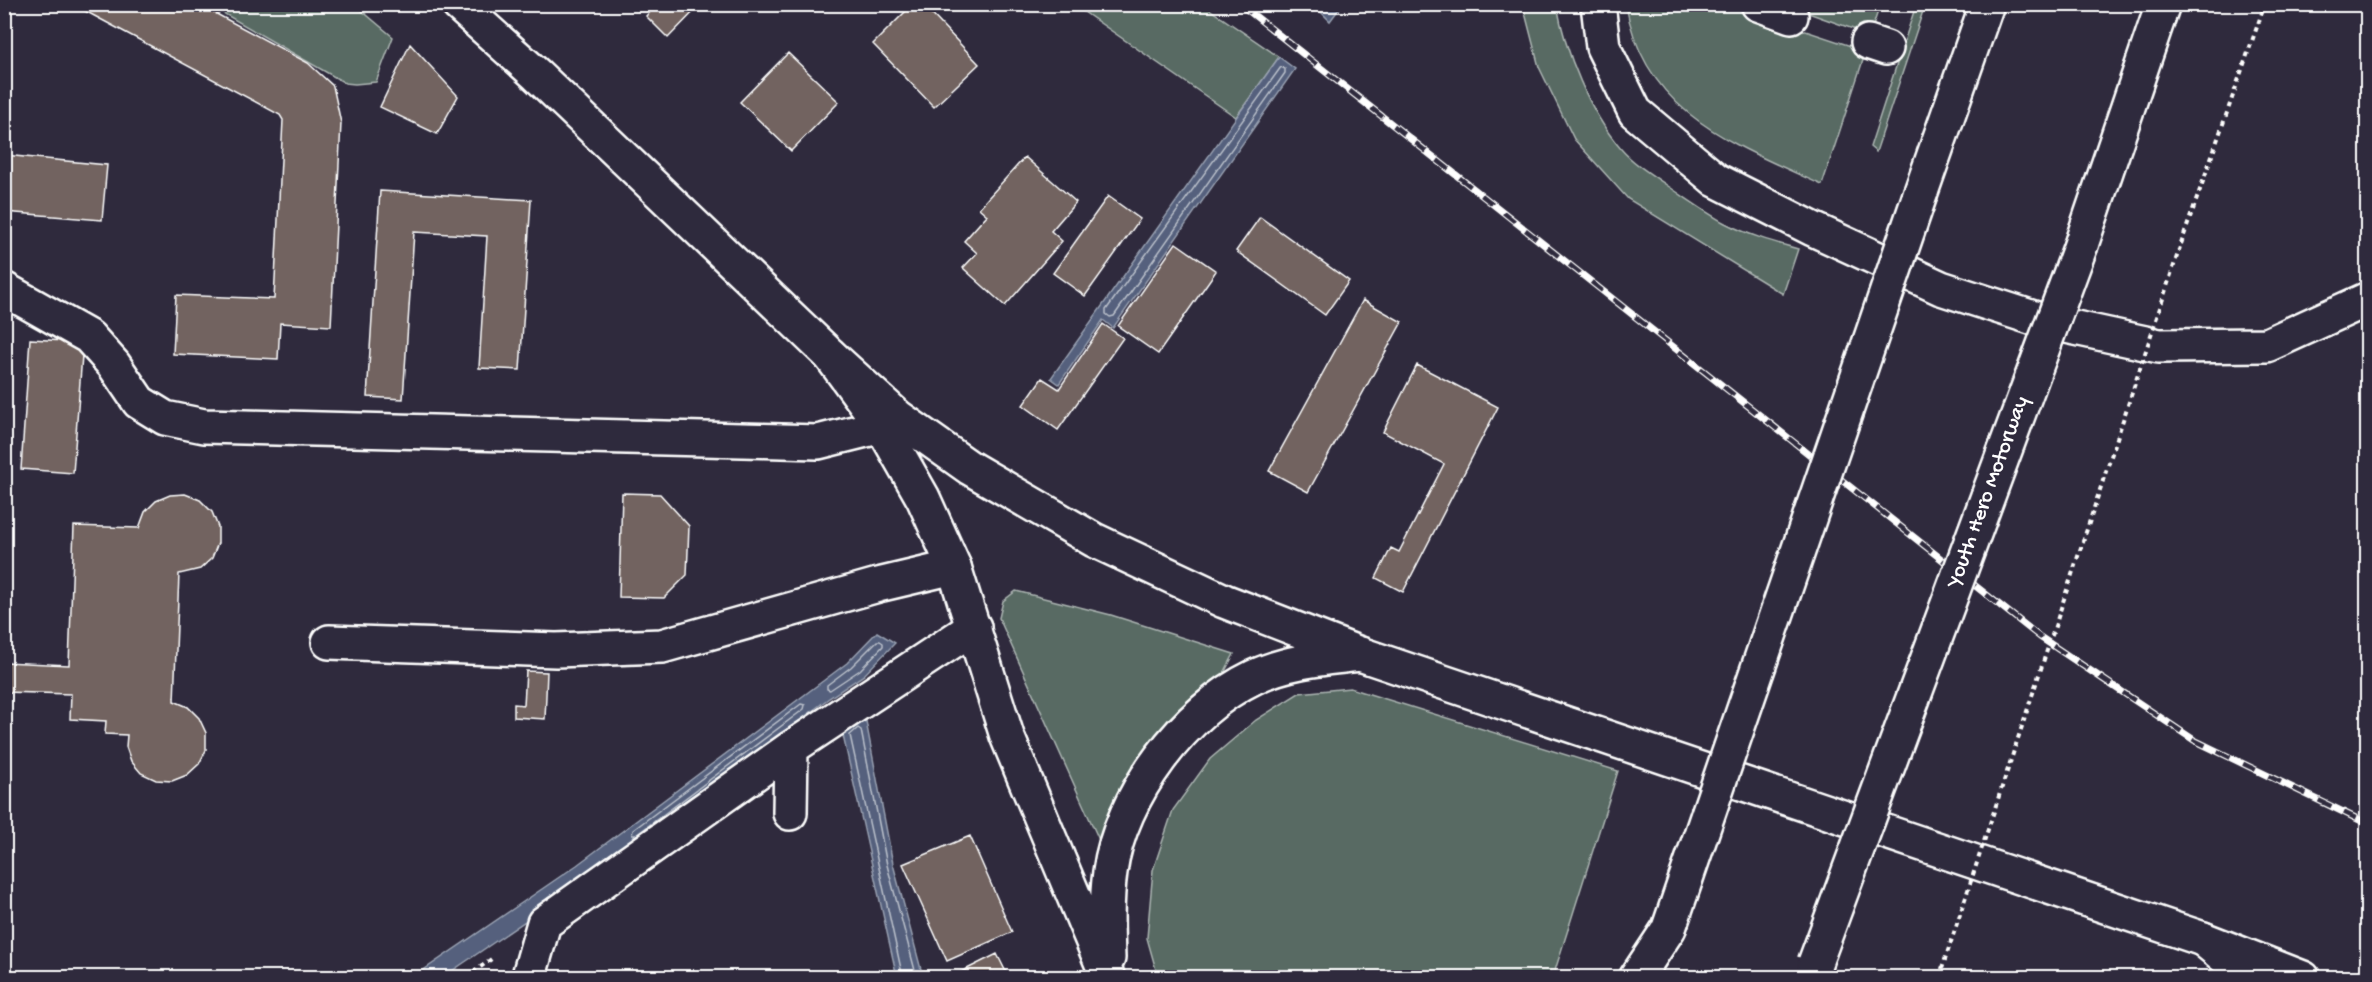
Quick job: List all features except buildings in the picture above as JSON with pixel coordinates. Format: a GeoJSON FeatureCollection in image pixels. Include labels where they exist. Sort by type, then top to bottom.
{"type":"FeatureCollection","features":[{"type":"Feature","properties":{"kind":"main road"},"geometry":{"type":"LineString","coordinates":[[458,4],[537,75],[830,356],[898,417],[970,468],[1094,540],[1224,601],[1360,654],[2203,939],[2302,978]]}},
{"type":"Feature","properties":{"kind":"main road"},"geometry":{"type":"LineString","coordinates":[[1598,4],[1603,47],[1635,112],[1716,180],[1813,229],[1941,288],[2043,321],[2158,346],[2267,345],[2367,299]]}},
{"type":"Feature","properties":{"kind":"main road"},"geometry":{"type":"LineString","coordinates":[[1758,4],[1791,16]]}},
{"type":"Feature","properties":{"kind":"main road"},"geometry":{"type":"LineString","coordinates":[[1654,978],[1669,928],[1987,4]]}},
{"type":"Feature","properties":{"kind":"main road","name":"Youth Hero Motorway"},"geometry":{"type":"LineString","coordinates":[[1813,973],[2081,245],[2163,4]]}},
{"type":"Feature","properties":{"kind":"main road"},"geometry":{"type":"LineString","coordinates":[[4,289],[89,337],[114,365],[139,402],[165,418],[204,426],[818,442],[882,426]]}},
{"type":"Feature","properties":{"kind":"main road"},"geometry":{"type":"LineString","coordinates":[[830,356],[882,426],[923,498],[954,567],[1006,736],[1108,978]]}},
{"type":"Feature","properties":{"kind":"main road"},"geometry":{"type":"LineString","coordinates":[[329,642],[556,650],[662,646],[878,585],[954,567]]}},
{"type":"Feature","properties":{"kind":"main road"},"geometry":{"type":"LineString","coordinates":[[530,972],[544,923],[791,748],[974,627]]}},
{"type":"Feature","properties":{"kind":"main road"},"geometry":{"type":"LineString","coordinates":[[1113,978],[1108,961],[1106,919],[1110,870],[1123,822],[1146,779],[1176,739],[1213,701],[1255,676],[1302,661],[1360,654]]}},
{"type":"Feature","properties":{"kind":"main road"},"geometry":{"type":"LineString","coordinates":[[790,813],[791,748]]}},
{"type":"Feature","properties":{"kind":"main road"},"geometry":{"type":"LineString","coordinates":[[1636,978],[1669,928]]}},
{"type":"Feature","properties":{"kind":"main road"},"geometry":{"type":"LineString","coordinates":[[2203,939],[2250,978]]}},
{"type":"Feature","properties":{"kind":"path"},"geometry":{"type":"LineString","coordinates":[[1939,978],[2181,244],[2265,4]]}},
{"type":"Feature","properties":{"kind":"green space"},"geometry":{"type":"Polygon","coordinates":[[[209,5],[355,5],[393,37],[376,82],[345,83],[209,5]]]}},
{"type":"Feature","properties":{"kind":"green space"},"geometry":{"type":"Polygon","coordinates":[[[1074,5],[1203,5],[1279,57],[1236,117],[1074,5]]]}},
{"type":"Feature","properties":{"kind":"green space"},"geometry":{"type":"Polygon","coordinates":[[[1523,5],[1557,5],[1566,42],[1589,100],[1610,134],[1632,160],[1725,223],[1752,235],[1798,249],[1783,294],[1628,199],[1574,139],[1539,67],[1523,5]]]}},
{"type":"Feature","properties":{"kind":"green space"},"geometry":{"type":"Polygon","coordinates":[[[1626,5],[1727,5],[1866,51],[1822,185],[1726,139],[1697,120],[1672,99],[1652,73],[1636,42],[1626,5]]]}},
{"type":"Feature","properties":{"kind":"green space"},"geometry":{"type":"Polygon","coordinates":[[[1786,5],[1880,5],[1870,35],[1786,5]]]}},
{"type":"Feature","properties":{"kind":"green space"},"geometry":{"type":"Polygon","coordinates":[[[1916,5],[1925,5],[1876,152],[1870,147],[1916,5]]]}},
{"type":"Feature","properties":{"kind":"green space"},"geometry":{"type":"Polygon","coordinates":[[[1016,591],[1111,615],[1234,654],[1224,673],[1202,695],[1104,851],[999,618],[1003,601],[1016,591]]]}},
{"type":"Feature","properties":{"kind":"green space"},"geometry":{"type":"Polygon","coordinates":[[[1350,688],[1618,771],[1553,977],[1158,977],[1147,938],[1153,870],[1173,810],[1210,759],[1256,720],[1299,693],[1350,688]]]}},
{"type":"Feature","properties":{"kind":"water"},"geometry":{"type":"Polygon","coordinates":[[[1313,4],[1342,4],[1342,5],[1330,21],[1313,4]]]}},
{"type":"Feature","properties":{"kind":"water"},"geometry":{"type":"Polygon","coordinates":[[[1279,57],[1295,69],[1113,328],[1103,320],[1059,384],[1051,378],[1279,57]]]}},
{"type":"Feature","properties":{"kind":"water"},"geometry":{"type":"Polygon","coordinates":[[[877,632],[895,643],[864,675],[829,698],[692,803],[443,977],[412,978],[577,865],[847,663],[877,632]]]}},
{"type":"Feature","properties":{"kind":"water"},"geometry":{"type":"Polygon","coordinates":[[[865,716],[893,864],[923,977],[897,977],[842,731],[865,716]]]}},
{"type":"Feature","properties":{"kind":"railway"},"geometry":{"type":"LineString","coordinates":[[1240,4],[2040,637],[2194,740],[2368,824]]}}]}
